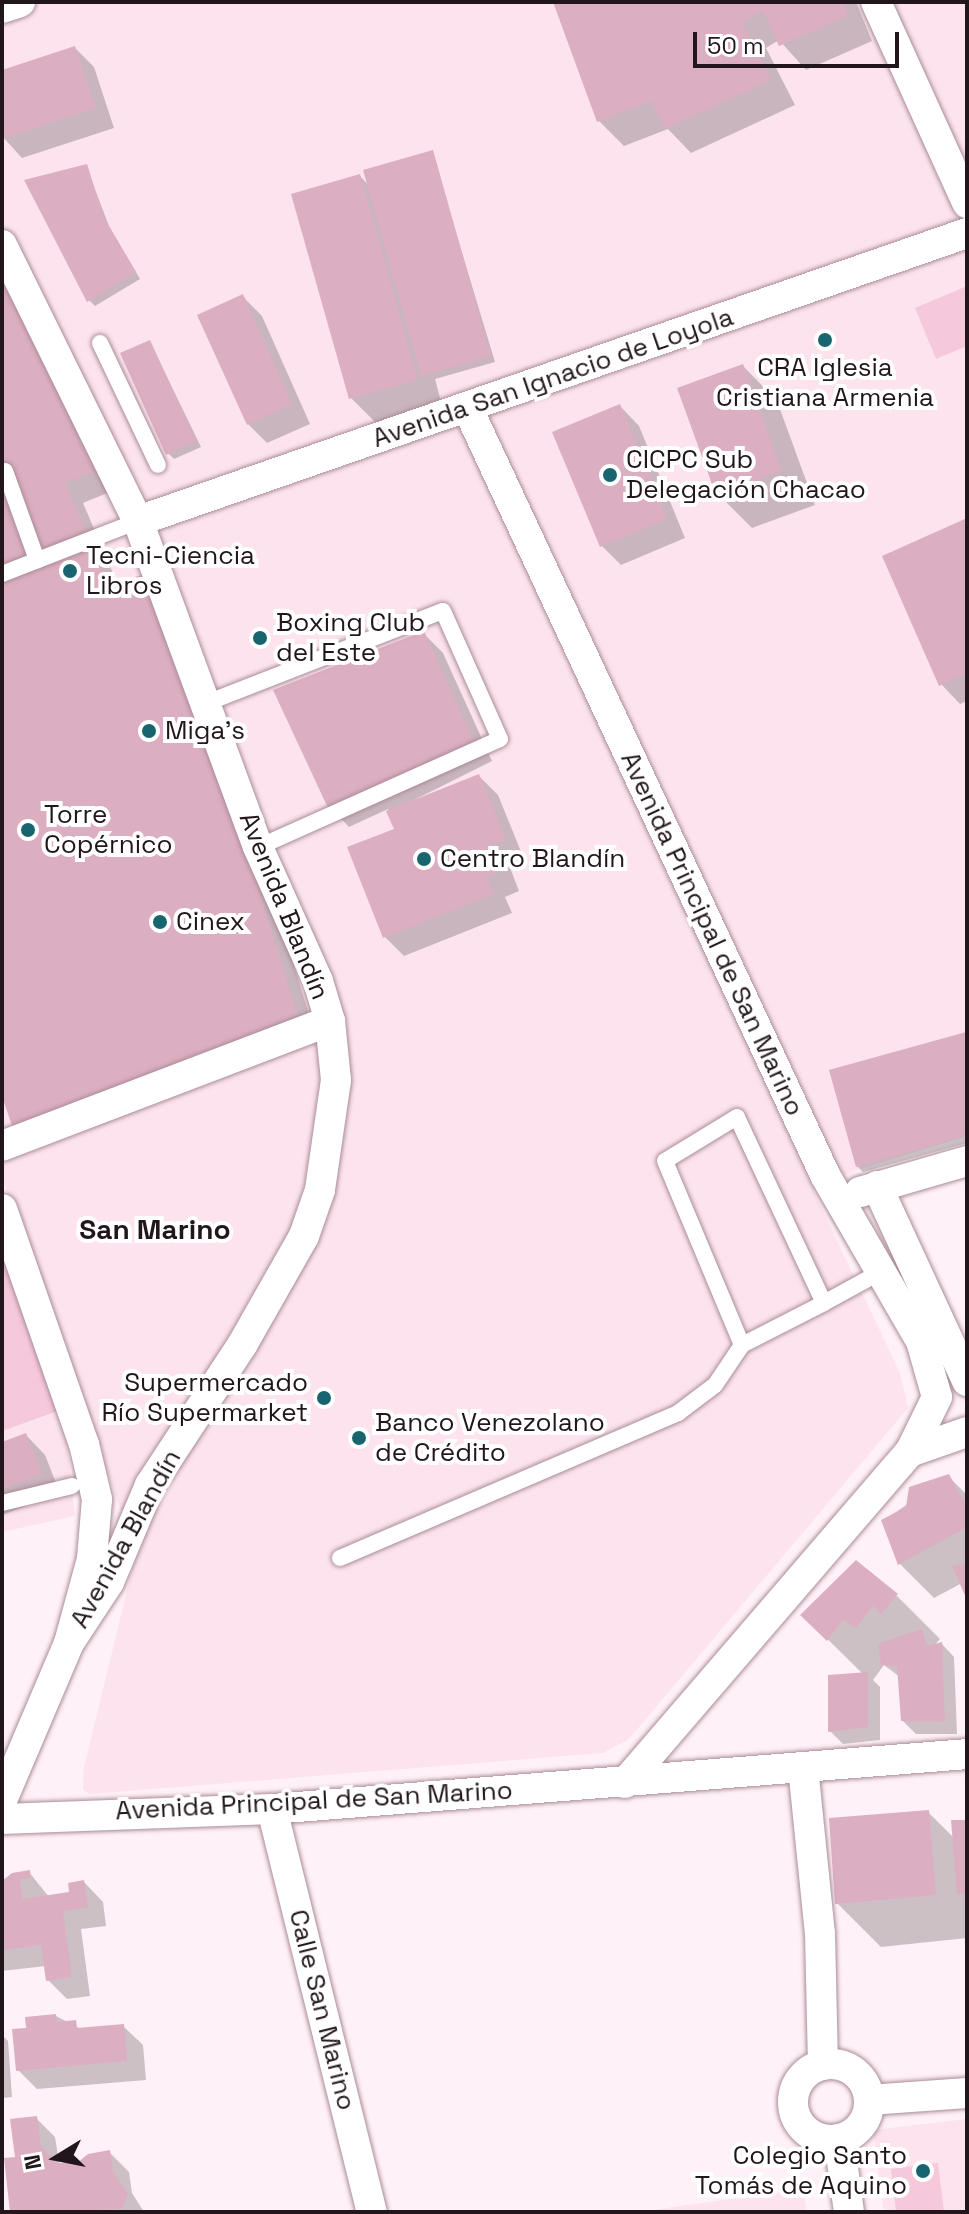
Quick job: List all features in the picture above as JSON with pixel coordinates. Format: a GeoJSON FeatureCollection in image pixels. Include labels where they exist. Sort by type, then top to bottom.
{"type":"FeatureCollection","features":[{"type":"Feature","properties":{"kind":"street"},"geometry":{"type":"LineString","coordinates":[[2,8],[20,2]]}},
{"type":"Feature","properties":{"kind":"street"},"geometry":{"type":"LineString","coordinates":[[876,2],[967,203]]}},
{"type":"Feature","properties":{"kind":"street","name":"Avenida San Ignacio de Loyola"},"geometry":{"type":"LineString","coordinates":[[138,521],[468,409],[967,233]]}},
{"type":"Feature","properties":{"kind":"street","name":"Avenida Blandín"},"geometry":{"type":"LineString","coordinates":[[2,245],[138,521],[258,847],[318,981],[330,1021],[336,1080],[330,1139],[304,1236],[242,1345],[150,1485],[109,1582],[69,1643]]}},
{"type":"Feature","properties":{"kind":"street","name":"Avenida Principal de San Marino"},"geometry":{"type":"LineString","coordinates":[[468,409],[839,1199],[884,1270],[921,1341],[936,1384],[934,1411],[910,1452],[625,1783]]}},
{"type":"Feature","properties":{"kind":"street"},"geometry":{"type":"LineString","coordinates":[[2,1146],[330,1021]]}},
{"type":"Feature","properties":{"kind":"street"},"geometry":{"type":"LineString","coordinates":[[839,1199],[967,1161]]}},
{"type":"Feature","properties":{"kind":"street"},"geometry":{"type":"LineString","coordinates":[[877,1186],[967,1381]]}},
{"type":"Feature","properties":{"kind":"street"},"geometry":{"type":"LineString","coordinates":[[2,1209],[84,1444],[84,1492],[92,1559],[69,1643],[2,1800]]}},
{"type":"Feature","properties":{"kind":"street","name":"Avenida Principal de San Marino"},"geometry":{"type":"LineString","coordinates":[[910,1452],[967,1432]]}},
{"type":"Feature","properties":{"kind":"street"},"geometry":{"type":"LineString","coordinates":[[84,1492],[131,1495],[150,1485]]}},
{"type":"Feature","properties":{"kind":"street","name":"Avenida Principal de San Marino"},"geometry":{"type":"LineString","coordinates":[[2,1819],[272,1809],[967,1754]]}},
{"type":"Feature","properties":{"kind":"street"},"geometry":{"type":"LineString","coordinates":[[803,1767],[820,1933],[823,2065]]}},
{"type":"Feature","properties":{"kind":"street","name":"Calle San Marino"},"geometry":{"type":"LineString","coordinates":[[272,1809],[372,2212]]}},
{"type":"Feature","properties":{"kind":"street"},"geometry":{"type":"LineString","coordinates":[[823,2065],[853,2072],[869,2100],[857,2129],[839,2139],[806,2130],[794,2110],[802,2076],[823,2065]]}},
{"type":"Feature","properties":{"kind":"street"},"geometry":{"type":"LineString","coordinates":[[869,2100],[967,2093]]}},
{"type":"Feature","properties":{"kind":"street"},"geometry":{"type":"LineString","coordinates":[[839,2139],[849,2212]]}},
{"type":"Feature","properties":{"kind":"lane"},"geometry":{"type":"LineString","coordinates":[[100,343],[158,465]]}},
{"type":"Feature","properties":{"kind":"lane"},"geometry":{"type":"LineString","coordinates":[[5,471],[37,560]]}},
{"type":"Feature","properties":{"kind":"lane"},"geometry":{"type":"LineString","coordinates":[[2,574],[138,521]]}},
{"type":"Feature","properties":{"kind":"lane"},"geometry":{"type":"LineString","coordinates":[[204,704],[443,611],[500,739],[258,847]]}},
{"type":"Feature","properties":{"kind":"lane"},"geometry":{"type":"LineString","coordinates":[[742,1345],[665,1161],[737,1117],[824,1303]]}},
{"type":"Feature","properties":{"kind":"lane"},"geometry":{"type":"LineString","coordinates":[[340,1558],[678,1413],[715,1385],[742,1345],[884,1270]]}},
{"type":"Feature","properties":{"kind":"lane"},"geometry":{"type":"LineString","coordinates":[[2,1503],[84,1492]]}},
{"type":"Feature","properties":{"kind":"shaded area"},"geometry":{"type":"Polygon","coordinates":[[[2,2],[967,2],[967,1136],[854,1171],[813,1190],[900,1373],[908,1408],[629,1739],[603,1753],[90,1794],[83,1790],[84,1768],[136,1553],[2,1177],[2,2]]]}},
{"type":"Feature","properties":{"kind":"shaded area"},"geometry":{"type":"Polygon","coordinates":[[[967,286],[967,346],[936,359],[915,308],[967,286]]]}},
{"type":"Feature","properties":{"kind":"shaded area"},"geometry":{"type":"Polygon","coordinates":[[[2,1252],[63,1409],[75,1516],[2,1532],[2,1252]]]}},
{"type":"Feature","properties":{"kind":"shaded area"},"geometry":{"type":"Polygon","coordinates":[[[2,1252],[63,1409],[2,1431],[2,1252]]]}},
{"type":"Feature","properties":{"kind":"shaded area","name":"Colegio Santo Tomás de Aquino"},"geometry":{"type":"Polygon","coordinates":[[[967,2119],[967,2212],[884,2212],[873,2130],[967,2119]]]}},
{"type":"Feature","properties":{"kind":"shaded area"},"geometry":{"type":"Polygon","coordinates":[[[938,2163],[944,2212],[896,2212],[891,2169],[938,2163]]]}},
{"type":"Feature","properties":{"kind":"shaded area","name":"Colegio Santo Tomás de Aquino"},"geometry":{"type":"Polygon","coordinates":[[[803,2189],[807,2212],[652,2212],[652,2210],[803,2189]]]}},
{"type":"Feature","properties":{"kind":"building"},"geometry":{"type":"Polygon","coordinates":[[[553,2],[843,2],[848,16],[779,46],[763,11],[742,22],[771,80],[665,129],[651,101],[597,122],[553,2]]]}},
{"type":"Feature","properties":{"kind":"building"},"geometry":{"type":"Polygon","coordinates":[[[75,46],[96,108],[2,139],[2,70],[75,46]]]}},
{"type":"Feature","properties":{"kind":"building"},"geometry":{"type":"Polygon","coordinates":[[[433,150],[491,356],[421,376],[363,170],[433,150]]]}},
{"type":"Feature","properties":{"kind":"building"},"geometry":{"type":"Polygon","coordinates":[[[87,164],[104,218],[136,272],[87,302],[24,180],[87,164]]]}},
{"type":"Feature","properties":{"kind":"building"},"geometry":{"type":"Polygon","coordinates":[[[360,174],[418,380],[349,399],[291,194],[360,174]]]}},
{"type":"Feature","properties":{"kind":"building"},"geometry":{"type":"Polygon","coordinates":[[[2,275],[99,469],[65,483],[109,586],[150,572],[228,790],[298,1017],[13,1129],[2,1096],[2,275]]]}},
{"type":"Feature","properties":{"kind":"building"},"geometry":{"type":"Polygon","coordinates":[[[243,294],[292,404],[247,425],[197,315],[243,294]]]}},
{"type":"Feature","properties":{"kind":"building"},"geometry":{"type":"Polygon","coordinates":[[[150,340],[196,441],[166,455],[120,353],[150,340]]]}},
{"type":"Feature","properties":{"kind":"building"},"geometry":{"type":"Polygon","coordinates":[[[743,364],[782,471],[716,495],[677,388],[743,364]]]}},
{"type":"Feature","properties":{"kind":"building","name":"CICPC Sub Delegación Chacao"},"geometry":{"type":"Polygon","coordinates":[[[620,404],[667,519],[600,547],[552,432],[620,404]]]}},
{"type":"Feature","properties":{"kind":"building"},"geometry":{"type":"Polygon","coordinates":[[[967,518],[967,673],[939,686],[882,556],[967,518]]]}},
{"type":"Feature","properties":{"kind":"building"},"geometry":{"type":"Polygon","coordinates":[[[424,631],[474,742],[328,808],[273,690],[424,631]]]}},
{"type":"Feature","properties":{"kind":"building","name":"Centro Blandín"},"geometry":{"type":"Polygon","coordinates":[[[479,774],[506,839],[491,846],[501,871],[487,877],[494,894],[383,938],[347,847],[394,829],[386,811],[479,774]]]}},
{"type":"Feature","properties":{"kind":"building"},"geometry":{"type":"Polygon","coordinates":[[[966,1032],[967,1135],[856,1167],[829,1070],[966,1032]]]}},
{"type":"Feature","properties":{"kind":"building"},"geometry":{"type":"Polygon","coordinates":[[[26,1433],[42,1474],[2,1489],[2,1442],[26,1433]]]}},
{"type":"Feature","properties":{"kind":"building"},"geometry":{"type":"Polygon","coordinates":[[[949,1474],[967,1508],[967,1527],[898,1565],[881,1520],[906,1507],[909,1487],[949,1474]]]}},
{"type":"Feature","properties":{"kind":"building"},"geometry":{"type":"Polygon","coordinates":[[[856,1560],[898,1594],[881,1614],[873,1606],[856,1628],[843,1620],[827,1641],[800,1615],[856,1560]]]}},
{"type":"Feature","properties":{"kind":"building"},"geometry":{"type":"Polygon","coordinates":[[[967,1564],[967,1600],[952,1566],[967,1564]]]}},
{"type":"Feature","properties":{"kind":"building"},"geometry":{"type":"Polygon","coordinates":[[[922,1629],[927,1646],[942,1642],[945,1722],[901,1721],[897,1666],[881,1665],[878,1644],[922,1629]]]}},
{"type":"Feature","properties":{"kind":"building"},"geometry":{"type":"Polygon","coordinates":[[[868,1672],[868,1727],[828,1732],[828,1675],[868,1672]]]}},
{"type":"Feature","properties":{"kind":"building"},"geometry":{"type":"Polygon","coordinates":[[[929,1810],[936,1895],[835,1904],[829,1818],[929,1810]]]}},
{"type":"Feature","properties":{"kind":"building"},"geometry":{"type":"Polygon","coordinates":[[[951,1820],[967,1820],[967,1893],[957,1894],[951,1820]]]}},
{"type":"Feature","properties":{"kind":"building"},"geometry":{"type":"Polygon","coordinates":[[[30,1870],[31,1878],[20,1879],[22,1899],[69,1892],[68,1883],[84,1880],[88,1907],[63,1911],[72,1977],[46,1981],[41,1945],[2,1950],[2,1881],[12,1873],[30,1870]]]}},
{"type":"Feature","properties":{"kind":"building"},"geometry":{"type":"Polygon","coordinates":[[[56,2014],[57,2022],[76,2020],[77,2028],[124,2024],[127,2061],[16,2071],[12,2029],[26,2028],[25,2017],[56,2014]]]}},
{"type":"Feature","properties":{"kind":"building"},"geometry":{"type":"Polygon","coordinates":[[[37,2116],[41,2146],[56,2163],[77,2163],[88,2154],[110,2150],[113,2171],[128,2194],[122,2209],[10,2212],[4,2158],[15,2157],[10,2119],[37,2116]]]}},
{"type":"Feature","properties":{"kind":"place","name":"CRA Iglesia Cristiana Armenia"},"geometry":{"type":"Point","coordinates":[825,340]}},
{"type":"Feature","properties":{"kind":"place","name":"CICPC Sub Delegación Chacao"},"geometry":{"type":"Point","coordinates":[610,475]}},
{"type":"Feature","properties":{"kind":"place","name":"Tecni-Ciencia Libros"},"geometry":{"type":"Point","coordinates":[70,571]}},
{"type":"Feature","properties":{"kind":"place","name":"Boxing Club del Este"},"geometry":{"type":"Point","coordinates":[260,638]}},
{"type":"Feature","properties":{"kind":"place","name":"Miga's"},"geometry":{"type":"Point","coordinates":[149,731]}},
{"type":"Feature","properties":{"kind":"place","name":"Torre Copérnico"},"geometry":{"type":"Point","coordinates":[28,830]}},
{"type":"Feature","properties":{"kind":"place","name":"Centro Blandín"},"geometry":{"type":"Point","coordinates":[424,859]}},
{"type":"Feature","properties":{"kind":"place","name":"Cinex"},"geometry":{"type":"Point","coordinates":[160,922]}},
{"type":"Feature","properties":{"kind":"place","name":"Supermercado Río Supermarket"},"geometry":{"type":"Point","coordinates":[324,1398]}},
{"type":"Feature","properties":{"kind":"place","name":"Banco Venezolano de Crédito"},"geometry":{"type":"Point","coordinates":[359,1438]}},
{"type":"Feature","properties":{"kind":"place","name":"Colegio Santo Tomás de Aquino"},"geometry":{"type":"Point","coordinates":[923,2171]}},
{"type":"Feature","properties":{"kind":"district","name":"San Marino"},"geometry":{"type":"Point","coordinates":[155,1229]}}]}
